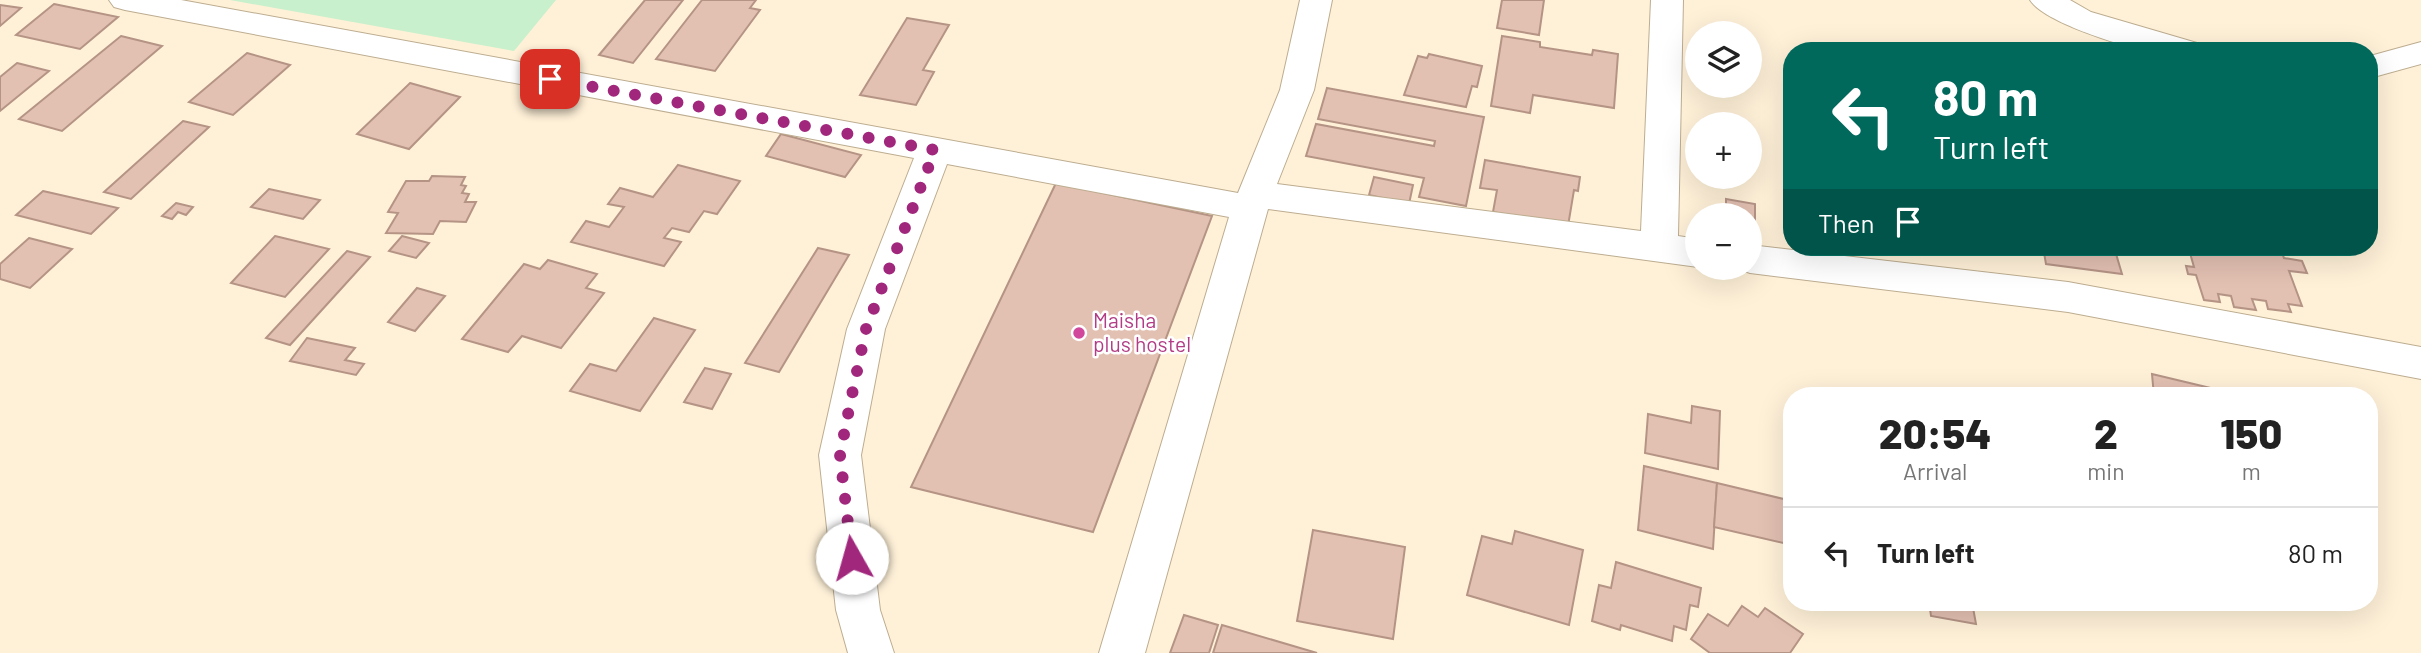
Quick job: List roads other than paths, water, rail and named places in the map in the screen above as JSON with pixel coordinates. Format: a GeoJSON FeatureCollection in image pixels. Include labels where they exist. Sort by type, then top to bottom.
{"type":"FeatureCollection","features":[{"type":"Feature","properties":{"kind":"street"},"geometry":{"type":"LineString","coordinates":[[125,0],[935,150],[1253,201],[1685,251]]}},
{"type":"Feature","properties":{"kind":"street"},"geometry":{"type":"LineString","coordinates":[[1122,653],[1253,201],[1297,90],[1316,0]]}},
{"type":"Feature","properties":{"kind":"street"},"geometry":{"type":"LineString","coordinates":[[1659,248],[1667,0]]}},
{"type":"Feature","properties":{"kind":"street"},"geometry":{"type":"LineString","coordinates":[[2046,0],[2080,19],[2156,42]]}},
{"type":"Feature","properties":{"kind":"street"},"geometry":{"type":"LineString","coordinates":[[2378,65],[2421,53]]}},
{"type":"Feature","properties":{"kind":"street"},"geometry":{"type":"LineString","coordinates":[[870,653],[858,610],[840,455],[866,329],[935,150]]}},
{"type":"Feature","properties":{"kind":"street"},"geometry":{"type":"LineString","coordinates":[[1762,260],[2068,297],[2421,363]]}},
{"type":"Feature","properties":{"kind":"place","name":"Maisha plus hostel"},"geometry":{"type":"Point","coordinates":[1079,333]}}]}
